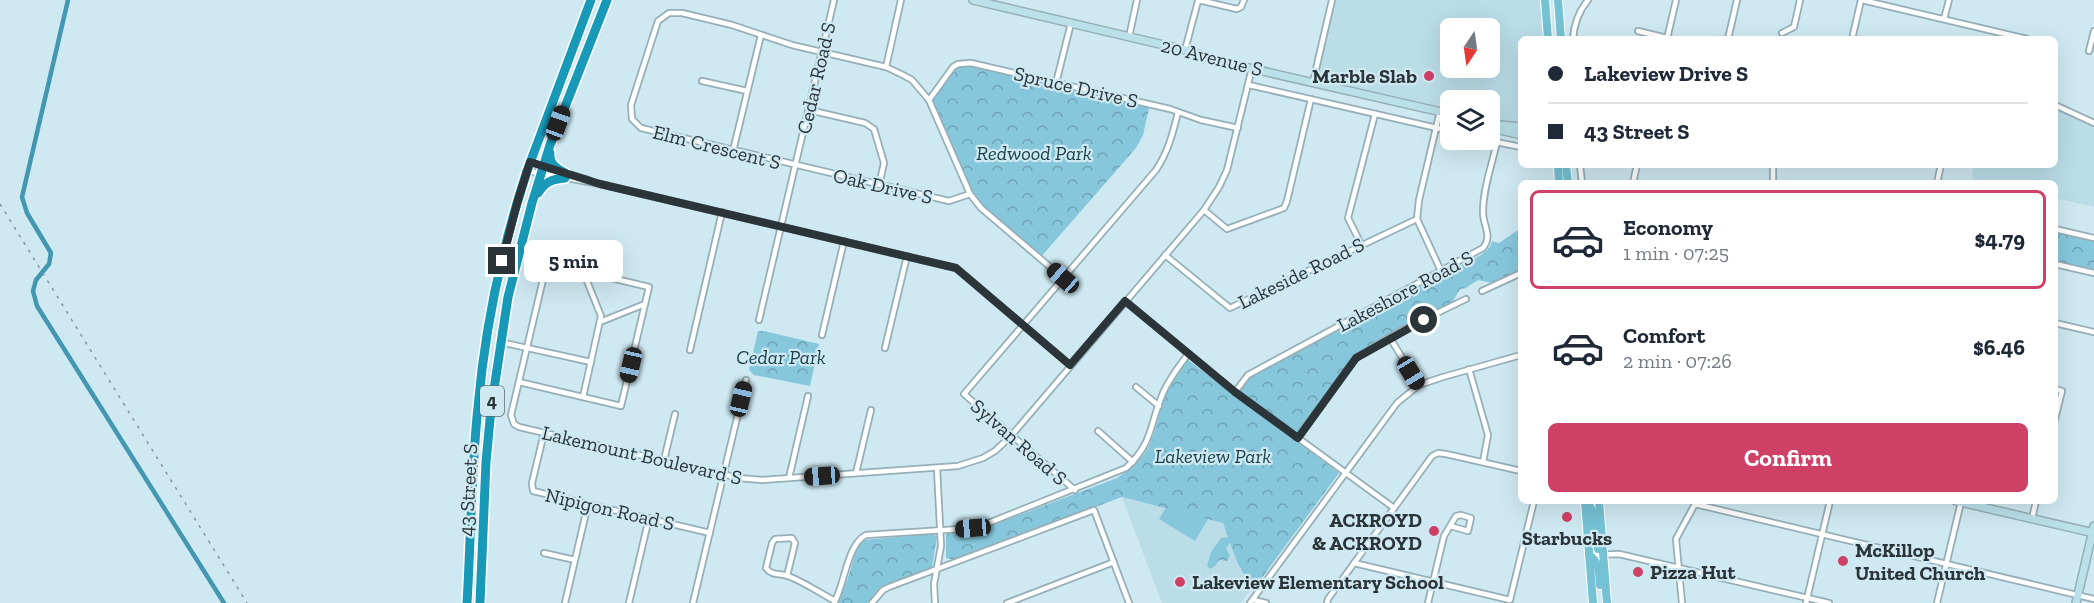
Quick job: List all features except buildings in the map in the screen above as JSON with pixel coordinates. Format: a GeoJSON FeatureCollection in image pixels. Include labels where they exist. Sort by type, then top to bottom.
{"type":"FeatureCollection","features":[{"type":"Feature","properties":{"kind":"highway","name":"43 Street S"},"geometry":{"type":"LineString","coordinates":[[466,603],[478,405],[487,340],[506,246],[529,166],[591,0]]}},
{"type":"Feature","properties":{"kind":"highway","name":"43 Street S"},"geometry":{"type":"LineString","coordinates":[[480,603],[486,462],[500,342],[508,297],[532,203],[550,145],[607,0]]}},
{"type":"Feature","properties":{"kind":"highway"},"geometry":{"type":"LineString","coordinates":[[550,145],[551,162],[565,176]]}},
{"type":"Feature","properties":{"kind":"highway"},"geometry":{"type":"LineString","coordinates":[[532,203],[547,183],[565,176]]}},
{"type":"Feature","properties":{"kind":"main road"},"geometry":{"type":"LineString","coordinates":[[1545,0],[1548,36]]}},
{"type":"Feature","properties":{"kind":"main road"},"geometry":{"type":"LineString","coordinates":[[1558,0],[1561,36]]}},
{"type":"Feature","properties":{"kind":"main road"},"geometry":{"type":"LineString","coordinates":[[1586,504],[1593,603]]}},
{"type":"Feature","properties":{"kind":"main road"},"geometry":{"type":"LineString","coordinates":[[1588,504],[1592,510],[1597,548],[1603,555]]}},
{"type":"Feature","properties":{"kind":"main road"},"geometry":{"type":"LineString","coordinates":[[1599,504],[1605,603]]}},
{"type":"Feature","properties":{"kind":"main road"},"geometry":{"type":"LineString","coordinates":[[1589,555],[1598,565],[1605,603]]}},
{"type":"Feature","properties":{"kind":"street","name":"Cedar Road S"},"geometry":{"type":"LineString","coordinates":[[759,320],[834,0]]}},
{"type":"Feature","properties":{"kind":"street"},"geometry":{"type":"LineString","coordinates":[[886,67],[901,0]]}},
{"type":"Feature","properties":{"kind":"street","name":"20 Avenue S"},"geometry":{"type":"LineString","coordinates":[[973,0],[1004,4],[1252,68],[1440,111]]}},
{"type":"Feature","properties":{"kind":"street"},"geometry":{"type":"LineString","coordinates":[[1129,37],[1137,0]]}},
{"type":"Feature","properties":{"kind":"street"},"geometry":{"type":"LineString","coordinates":[[1185,50],[1198,1],[1203,0],[1237,9],[1241,7],[1244,0]]}},
{"type":"Feature","properties":{"kind":"street"},"geometry":{"type":"LineString","coordinates":[[1313,82],[1332,0]]}},
{"type":"Feature","properties":{"kind":"street"},"geometry":{"type":"LineString","coordinates":[[1573,36],[1573,28],[1578,15],[1588,0]]}},
{"type":"Feature","properties":{"kind":"street"},"geometry":{"type":"LineString","coordinates":[[1668,36],[1676,0]]}},
{"type":"Feature","properties":{"kind":"street"},"geometry":{"type":"LineString","coordinates":[[1729,36],[1737,0]]}},
{"type":"Feature","properties":{"kind":"street"},"geometry":{"type":"LineString","coordinates":[[1782,33],[1794,27],[1800,0]]}},
{"type":"Feature","properties":{"kind":"street"},"geometry":{"type":"LineString","coordinates":[[1853,36],[1862,0],[2015,36]]}},
{"type":"Feature","properties":{"kind":"street"},"geometry":{"type":"LineString","coordinates":[[1944,19],[1949,0]]}},
{"type":"Feature","properties":{"kind":"street","name":"Elm Crescent S"},"geometry":{"type":"LineString","coordinates":[[795,166],[641,128],[632,119],[631,105],[655,27],[663,16],[676,12],[732,24],[761,35],[886,67],[912,80],[929,99]]}},
{"type":"Feature","properties":{"kind":"street"},"geometry":{"type":"LineString","coordinates":[[1056,83],[1071,23]]}},
{"type":"Feature","properties":{"kind":"street"},"geometry":{"type":"LineString","coordinates":[[1638,31],[1656,36]]}},
{"type":"Feature","properties":{"kind":"street"},"geometry":{"type":"LineString","coordinates":[[2089,51],[2094,31]]}},
{"type":"Feature","properties":{"kind":"street"},"geometry":{"type":"LineString","coordinates":[[733,151],[761,35]]}},
{"type":"Feature","properties":{"kind":"street","name":"Spruce Drive S"},"geometry":{"type":"LineString","coordinates":[[929,99],[953,67],[965,63],[1238,128]]}},
{"type":"Feature","properties":{"kind":"street","name":"Lakemount Boulevard S"},"geometry":{"type":"LineString","coordinates":[[583,271],[549,265],[545,272],[511,419],[519,427],[751,480],[970,464],[995,451],[1011,436],[1204,210],[1227,170],[1252,68]]}},
{"type":"Feature","properties":{"kind":"street"},"geometry":{"type":"LineString","coordinates":[[702,81],[747,91]]}},
{"type":"Feature","properties":{"kind":"street","name":"20 Avenue S"},"geometry":{"type":"LineString","coordinates":[[1249,85],[1440,129]]}},
{"type":"Feature","properties":{"kind":"street"},"geometry":{"type":"LineString","coordinates":[[929,99],[970,194],[981,208],[1063,278]]}},
{"type":"Feature","properties":{"kind":"street"},"geometry":{"type":"LineString","coordinates":[[1204,210],[1227,229],[1284,208],[1311,99]]}},
{"type":"Feature","properties":{"kind":"street"},"geometry":{"type":"LineString","coordinates":[[2058,106],[2094,123]]}},
{"type":"Feature","properties":{"kind":"street"},"geometry":{"type":"LineString","coordinates":[[809,110],[865,123],[874,129],[884,163],[879,185]]}},
{"type":"Feature","properties":{"kind":"street"},"geometry":{"type":"LineString","coordinates":[[1440,111],[1419,200],[1417,219],[1441,271]]}},
{"type":"Feature","properties":{"kind":"street"},"geometry":{"type":"LineString","coordinates":[[1023,325],[1156,170],[1168,149],[1178,112]]}},
{"type":"Feature","properties":{"kind":"street"},"geometry":{"type":"LineString","coordinates":[[1361,244],[1348,218],[1375,114]]}},
{"type":"Feature","properties":{"kind":"street"},"geometry":{"type":"LineString","coordinates":[[1500,124],[1518,127]]}},
{"type":"Feature","properties":{"kind":"street"},"geometry":{"type":"LineString","coordinates":[[1500,130],[1518,134]]}},
{"type":"Feature","properties":{"kind":"street"},"geometry":{"type":"LineString","coordinates":[[1500,143],[1518,146]]}},
{"type":"Feature","properties":{"kind":"street","name":"Lakeshore Road S"},"geometry":{"type":"LineString","coordinates":[[1235,392],[1248,375],[1486,246],[1489,235],[1483,217],[1484,202],[1495,150]]}},
{"type":"Feature","properties":{"kind":"street"},"geometry":{"type":"LineString","coordinates":[[529,166],[543,170]]}},
{"type":"Feature","properties":{"kind":"street"},"geometry":{"type":"LineString","coordinates":[[529,166],[956,268],[1070,365]]}},
{"type":"Feature","properties":{"kind":"street","name":"Oak Drive S"},"geometry":{"type":"LineString","coordinates":[[795,166],[949,201],[970,194]]}},
{"type":"Feature","properties":{"kind":"street"},"geometry":{"type":"LineString","coordinates":[[690,350],[722,212]]}},
{"type":"Feature","properties":{"kind":"street","name":"Lakeside Road S"},"geometry":{"type":"LineString","coordinates":[[1165,255],[1230,308],[1417,219]]}},
{"type":"Feature","properties":{"kind":"street"},"geometry":{"type":"LineString","coordinates":[[2058,230],[2094,238]]}},
{"type":"Feature","properties":{"kind":"street"},"geometry":{"type":"LineString","coordinates":[[822,335],[844,241]]}},
{"type":"Feature","properties":{"kind":"street"},"geometry":{"type":"LineString","coordinates":[[885,348],[907,256]]}},
{"type":"Feature","properties":{"kind":"street"},"geometry":{"type":"LineString","coordinates":[[2058,265],[2094,273]]}},
{"type":"Feature","properties":{"kind":"street"},"geometry":{"type":"LineString","coordinates":[[519,382],[621,406],[649,287],[583,271]]}},
{"type":"Feature","properties":{"kind":"street"},"geometry":{"type":"LineString","coordinates":[[583,271],[601,316],[583,397]]}},
{"type":"Feature","properties":{"kind":"street"},"geometry":{"type":"LineString","coordinates":[[1482,291],[1518,274]]}},
{"type":"Feature","properties":{"kind":"street"},"geometry":{"type":"LineString","coordinates":[[1298,438],[1356,358],[1466,299]]}},
{"type":"Feature","properties":{"kind":"street"},"geometry":{"type":"LineString","coordinates":[[1125,301],[1235,392],[1394,508]]}},
{"type":"Feature","properties":{"kind":"street"},"geometry":{"type":"LineString","coordinates":[[600,322],[645,304]]}},
{"type":"Feature","properties":{"kind":"street"},"geometry":{"type":"LineString","coordinates":[[2058,323],[2094,332]]}},
{"type":"Feature","properties":{"kind":"street","name":"Sylvan Road S"},"geometry":{"type":"LineString","coordinates":[[1023,325],[964,394],[1075,490]]}},
{"type":"Feature","properties":{"kind":"street"},"geometry":{"type":"LineString","coordinates":[[1390,338],[1419,385]]}},
{"type":"Feature","properties":{"kind":"street"},"geometry":{"type":"LineString","coordinates":[[500,342],[591,362]]}},
{"type":"Feature","properties":{"kind":"street"},"geometry":{"type":"LineString","coordinates":[[787,576],[795,547],[794,540],[789,537],[775,539],[766,568],[771,573],[787,576],[834,602],[841,590],[855,543],[866,535],[976,528],[1118,473],[1133,462],[1148,442],[1167,385],[1188,354]]}},
{"type":"Feature","properties":{"kind":"street"},"geometry":{"type":"LineString","coordinates":[[1266,603],[1252,601],[1397,403],[1419,385],[1518,356]]}},
{"type":"Feature","properties":{"kind":"street"},"geometry":{"type":"LineString","coordinates":[[1469,369],[1488,435],[1483,462]]}},
{"type":"Feature","properties":{"kind":"street"},"geometry":{"type":"LineString","coordinates":[[693,603],[746,380]]}},
{"type":"Feature","properties":{"kind":"street"},"geometry":{"type":"LineString","coordinates":[[1136,387],[1159,406]]}},
{"type":"Feature","properties":{"kind":"street"},"geometry":{"type":"LineString","coordinates":[[2058,390],[2062,391],[2058,407]]}},
{"type":"Feature","properties":{"kind":"street"},"geometry":{"type":"LineString","coordinates":[[789,478],[808,396]]}},
{"type":"Feature","properties":{"kind":"street"},"geometry":{"type":"LineString","coordinates":[[856,473],[871,410]]}},
{"type":"Feature","properties":{"kind":"street"},"geometry":{"type":"LineString","coordinates":[[664,460],[675,414]]}},
{"type":"Feature","properties":{"kind":"street"},"geometry":{"type":"LineString","coordinates":[[1098,431],[1133,462]]}},
{"type":"Feature","properties":{"kind":"street","name":"Nipigon Road S"},"geometry":{"type":"LineString","coordinates":[[544,433],[531,488],[538,493],[710,534]]}},
{"type":"Feature","properties":{"kind":"street"},"geometry":{"type":"LineString","coordinates":[[1327,603],[1432,456],[1438,453],[1518,470]]}},
{"type":"Feature","properties":{"kind":"street"},"geometry":{"type":"LineString","coordinates":[[935,603],[941,531],[938,468]]}},
{"type":"Feature","properties":{"kind":"street"},"geometry":{"type":"LineString","coordinates":[[565,603],[588,504]]}},
{"type":"Feature","properties":{"kind":"street"},"geometry":{"type":"LineString","coordinates":[[1354,563],[1510,600],[1533,504]]}},
{"type":"Feature","properties":{"kind":"street"},"geometry":{"type":"LineString","coordinates":[[1682,603],[1676,539],[1695,504],[1946,564],[2077,599],[2094,599]]}},
{"type":"Feature","properties":{"kind":"street"},"geometry":{"type":"LineString","coordinates":[[1806,600],[1829,504]]}},
{"type":"Feature","properties":{"kind":"street"},"geometry":{"type":"LineString","coordinates":[[1937,603],[1959,504]]}},
{"type":"Feature","properties":{"kind":"street"},"geometry":{"type":"LineString","coordinates":[[1968,504],[2094,531],[2077,599]]}},
{"type":"Feature","properties":{"kind":"street"},"geometry":{"type":"LineString","coordinates":[[2032,519],[2035,504]]}},
{"type":"Feature","properties":{"kind":"street"},"geometry":{"type":"LineString","coordinates":[[872,603],[883,590],[889,587],[1094,510],[1129,603]]}},
{"type":"Feature","properties":{"kind":"street"},"geometry":{"type":"LineString","coordinates":[[1428,603],[1444,536],[1450,526],[1455,518],[1459,515],[1471,518],[1468,531],[1450,526]]}},
{"type":"Feature","properties":{"kind":"street"},"geometry":{"type":"LineString","coordinates":[[628,603],[649,518]]}},
{"type":"Feature","properties":{"kind":"street"},"geometry":{"type":"LineString","coordinates":[[544,553],[575,560]]}},
{"type":"Feature","properties":{"kind":"street"},"geometry":{"type":"LineString","coordinates":[[1589,555],[1619,554],[1806,600],[1828,603]]}},
{"type":"Feature","properties":{"kind":"street"},"geometry":{"type":"LineString","coordinates":[[1007,603],[1114,562]]}},
{"type":"Feature","properties":{"kind":"shaded area"},"geometry":{"type":"Polygon","coordinates":[[[1332,0],[1540,0],[1543,36],[1518,36],[1518,130],[1500,126],[1500,90],[1440,90],[1440,112],[1313,82],[1332,0]]]}},
{"type":"Feature","properties":{"kind":"shaded area"},"geometry":{"type":"Polygon","coordinates":[[[2058,109],[2094,127],[2094,207],[2058,199],[2058,180],[1975,180],[1972,176],[1973,168],[2058,168],[2058,109]]]}},
{"type":"Feature","properties":{"kind":"shaded area"},"geometry":{"type":"Polygon","coordinates":[[[1122,497],[1223,523],[1238,564],[1253,590],[1241,603],[1162,603],[1122,497]]]}},
{"type":"Feature","properties":{"kind":"green space","name":"Redwood Park"},"geometry":{"type":"Polygon","coordinates":[[[965,63],[1150,104],[1143,135],[1136,148],[1040,258],[981,208],[970,194],[929,100],[950,71],[965,63]]]}},
{"type":"Feature","properties":{"kind":"green space"},"geometry":{"type":"Polygon","coordinates":[[[1518,230],[1518,271],[1492,283],[1478,280],[1460,289],[1453,301],[1446,306],[1400,328],[1355,355],[1298,434],[1239,390],[1250,377],[1481,255],[1490,247],[1492,241],[1499,243],[1518,230]]]}},
{"type":"Feature","properties":{"kind":"green space"},"geometry":{"type":"Polygon","coordinates":[[[2058,232],[2094,240],[2094,270],[2058,262],[2058,232]]]}},
{"type":"Feature","properties":{"kind":"green space","name":"Cedar Park"},"geometry":{"type":"Polygon","coordinates":[[[758,331],[819,344],[810,386],[754,375],[749,370],[758,331]]]}},
{"type":"Feature","properties":{"kind":"green space","name":"Lakeview Park"},"geometry":{"type":"Polygon","coordinates":[[[1188,360],[1339,473],[1253,590],[1238,564],[1230,543],[1226,548],[1230,556],[1227,561],[1219,560],[1210,569],[1207,566],[1211,552],[1221,538],[1228,537],[1223,523],[1122,497],[954,560],[946,558],[946,535],[948,533],[977,531],[1117,478],[1139,461],[1150,444],[1168,389],[1188,360]]]}},
{"type":"Feature","properties":{"kind":"green space"},"geometry":{"type":"Polygon","coordinates":[[[1193,464],[1228,486],[1195,541],[1159,519],[1193,464]]]}},
{"type":"Feature","properties":{"kind":"green space"},"geometry":{"type":"Polygon","coordinates":[[[932,534],[937,536],[932,568],[884,588],[869,603],[836,603],[847,581],[857,548],[863,540],[932,534]]]}},
{"type":"Feature","properties":{"kind":"waterway"},"geometry":{"type":"LineString","coordinates":[[68,0],[22,197],[27,213],[51,253],[49,264],[36,280],[33,291],[37,306],[224,603]]}},
{"type":"Feature","properties":{"kind":"railway"},"geometry":{"type":"LineString","coordinates":[[0,204],[247,603]]}},
{"type":"Feature","properties":{"kind":"place","name":"Marble Slab"},"geometry":{"type":"Point","coordinates":[1429,76]}},
{"type":"Feature","properties":{"kind":"place","name":"Starbucks"},"geometry":{"type":"Point","coordinates":[1567,517]}},
{"type":"Feature","properties":{"kind":"place","name":"ACKROYD & ACKROYD"},"geometry":{"type":"Point","coordinates":[1434,531]}},
{"type":"Feature","properties":{"kind":"place","name":"McKillop United Church"},"geometry":{"type":"Point","coordinates":[1843,561]}},
{"type":"Feature","properties":{"kind":"place","name":"Pizza Hut"},"geometry":{"type":"Point","coordinates":[1638,572]}},
{"type":"Feature","properties":{"kind":"place","name":"Lakeview Elementary School"},"geometry":{"type":"Point","coordinates":[1180,582]}},
{"type":"Feature","properties":{"kind":"route"},"geometry":{"type":"LineString","coordinates":[[502,261],[530,162],[600,184],[956,268],[1070,365],[1125,301],[1235,392],[1298,438],[1356,358],[1402,330],[1424,320]]}}]}
